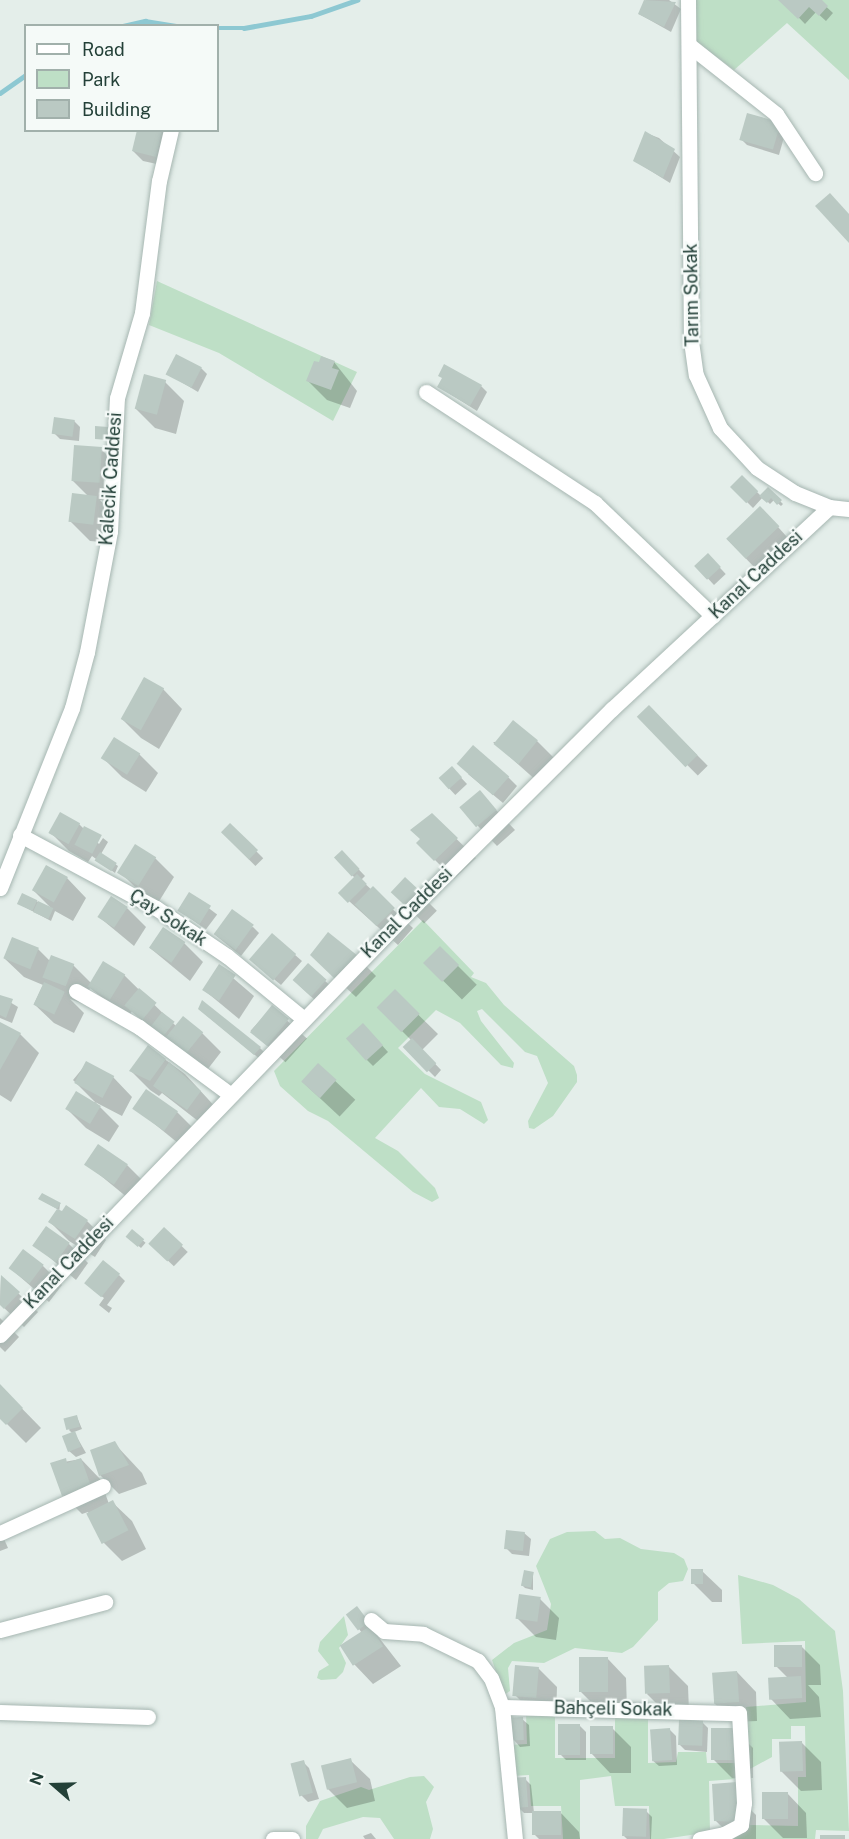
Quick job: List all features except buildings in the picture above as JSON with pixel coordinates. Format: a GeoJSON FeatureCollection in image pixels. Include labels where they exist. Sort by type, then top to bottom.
{"type":"FeatureCollection","features":[{"type":"Feature","properties":{"kind":"street","name":"Tarım Sokak"},"geometry":{"type":"LineString","coordinates":[[688,0],[691,341],[696,375],[705,402],[736,448],[776,483],[829,507],[849,509]]}},
{"type":"Feature","properties":{"kind":"street"},"geometry":{"type":"LineString","coordinates":[[689,45],[776,114],[815,173]]}},
{"type":"Feature","properties":{"kind":"street","name":"Kalecik Caddesi"},"geometry":{"type":"LineString","coordinates":[[0,888],[72,708],[87,652],[110,531],[117,398],[142,313],[159,181],[171,132]]}},
{"type":"Feature","properties":{"kind":"street"},"geometry":{"type":"LineString","coordinates":[[426,392],[595,503],[713,615]]}},
{"type":"Feature","properties":{"kind":"street","name":"Kanal Caddesi"},"geometry":{"type":"LineString","coordinates":[[0,1335],[304,1019],[604,717],[829,507]]}},
{"type":"Feature","properties":{"kind":"street","name":"Çay Sokak"},"geometry":{"type":"LineString","coordinates":[[20,835],[156,908],[227,956],[304,1019]]}},
{"type":"Feature","properties":{"kind":"street"},"geometry":{"type":"LineString","coordinates":[[76,991],[139,1027],[231,1095]]}},
{"type":"Feature","properties":{"kind":"street"},"geometry":{"type":"LineString","coordinates":[[0,1533],[103,1486]]}},
{"type":"Feature","properties":{"kind":"street"},"geometry":{"type":"LineString","coordinates":[[0,1630],[105,1602]]}},
{"type":"Feature","properties":{"kind":"street"},"geometry":{"type":"LineString","coordinates":[[371,1620],[384,1631],[423,1634],[478,1661],[491,1678],[502,1707],[515,1839]]}},
{"type":"Feature","properties":{"kind":"street","name":"Bahçeli Sokak"},"geometry":{"type":"LineString","coordinates":[[502,1707],[739,1713],[744,1803],[741,1825],[724,1834],[700,1839]]}},
{"type":"Feature","properties":{"kind":"street"},"geometry":{"type":"LineString","coordinates":[[0,1712],[148,1718]]}},
{"type":"Feature","properties":{"kind":"street"},"geometry":{"type":"LineString","coordinates":[[273,1839],[292,1839]]}},
{"type":"Feature","properties":{"kind":"green space"},"geometry":{"type":"Polygon","coordinates":[[[695,0],[849,0],[849,80],[787,23],[734,70],[695,41],[695,0]]]}},
{"type":"Feature","properties":{"kind":"green space"},"geometry":{"type":"Polygon","coordinates":[[[157,281],[357,372],[333,421],[219,353],[149,325],[157,281]]]}},
{"type":"Feature","properties":{"kind":"green space"},"geometry":{"type":"Polygon","coordinates":[[[423,920],[474,973],[471,977],[486,983],[504,1005],[574,1066],[577,1075],[577,1082],[553,1116],[534,1129],[529,1128],[528,1121],[548,1083],[537,1056],[525,1052],[482,1009],[477,1011],[481,1021],[514,1063],[513,1068],[501,1065],[460,1023],[436,1010],[398,1048],[425,1074],[481,1102],[488,1120],[484,1124],[460,1109],[439,1107],[421,1088],[375,1138],[398,1151],[435,1188],[439,1198],[432,1202],[413,1192],[328,1121],[308,1111],[280,1086],[274,1071],[423,920]]]}},
{"type":"Feature","properties":{"kind":"green space"},"geometry":{"type":"Polygon","coordinates":[[[595,1531],[605,1539],[620,1538],[641,1549],[674,1553],[684,1559],[688,1569],[683,1581],[669,1583],[658,1592],[658,1620],[633,1647],[622,1653],[575,1648],[544,1663],[512,1661],[508,1668],[510,1691],[504,1695],[492,1660],[514,1643],[547,1630],[551,1604],[536,1566],[550,1539],[567,1532],[595,1531]]]}},
{"type":"Feature","properties":{"kind":"green space"},"geometry":{"type":"Polygon","coordinates":[[[738,1575],[773,1585],[799,1599],[835,1631],[843,1691],[849,1831],[816,1830],[815,1839],[722,1839],[747,1831],[750,1825],[798,1826],[798,1777],[806,1777],[805,1726],[791,1726],[791,1739],[772,1739],[772,1757],[750,1769],[746,1707],[806,1702],[805,1641],[742,1644],[738,1575]]]}},
{"type":"Feature","properties":{"kind":"green space"},"geometry":{"type":"Polygon","coordinates":[[[344,1616],[348,1635],[339,1648],[346,1663],[343,1672],[336,1679],[321,1680],[317,1678],[319,1671],[329,1665],[318,1651],[320,1642],[344,1616]]]}},
{"type":"Feature","properties":{"kind":"green space"},"geometry":{"type":"Polygon","coordinates":[[[526,1713],[555,1717],[555,1758],[615,1758],[615,1717],[648,1719],[648,1763],[676,1762],[678,1752],[706,1752],[707,1763],[735,1763],[735,1779],[709,1781],[710,1832],[664,1839],[650,1839],[649,1806],[615,1806],[611,1776],[580,1780],[580,1839],[563,1839],[561,1806],[531,1806],[529,1775],[512,1776],[509,1745],[527,1744],[526,1713]]]}},
{"type":"Feature","properties":{"kind":"green space"},"geometry":{"type":"Polygon","coordinates":[[[424,1776],[434,1787],[426,1802],[433,1829],[430,1839],[394,1839],[380,1818],[363,1817],[323,1829],[318,1839],[306,1839],[306,1826],[320,1801],[361,1787],[369,1790],[410,1777],[424,1776]]]}},
{"type":"Feature","properties":{"kind":"waterway"},"geometry":{"type":"LineString","coordinates":[[219,28],[244,28],[311,16],[357,0]]}},
{"type":"Feature","properties":{"kind":"waterway"},"geometry":{"type":"LineString","coordinates":[[132,24],[145,21],[164,24]]}},
{"type":"Feature","properties":{"kind":"waterway"},"geometry":{"type":"LineString","coordinates":[[0,93],[24,76]]}}]}
